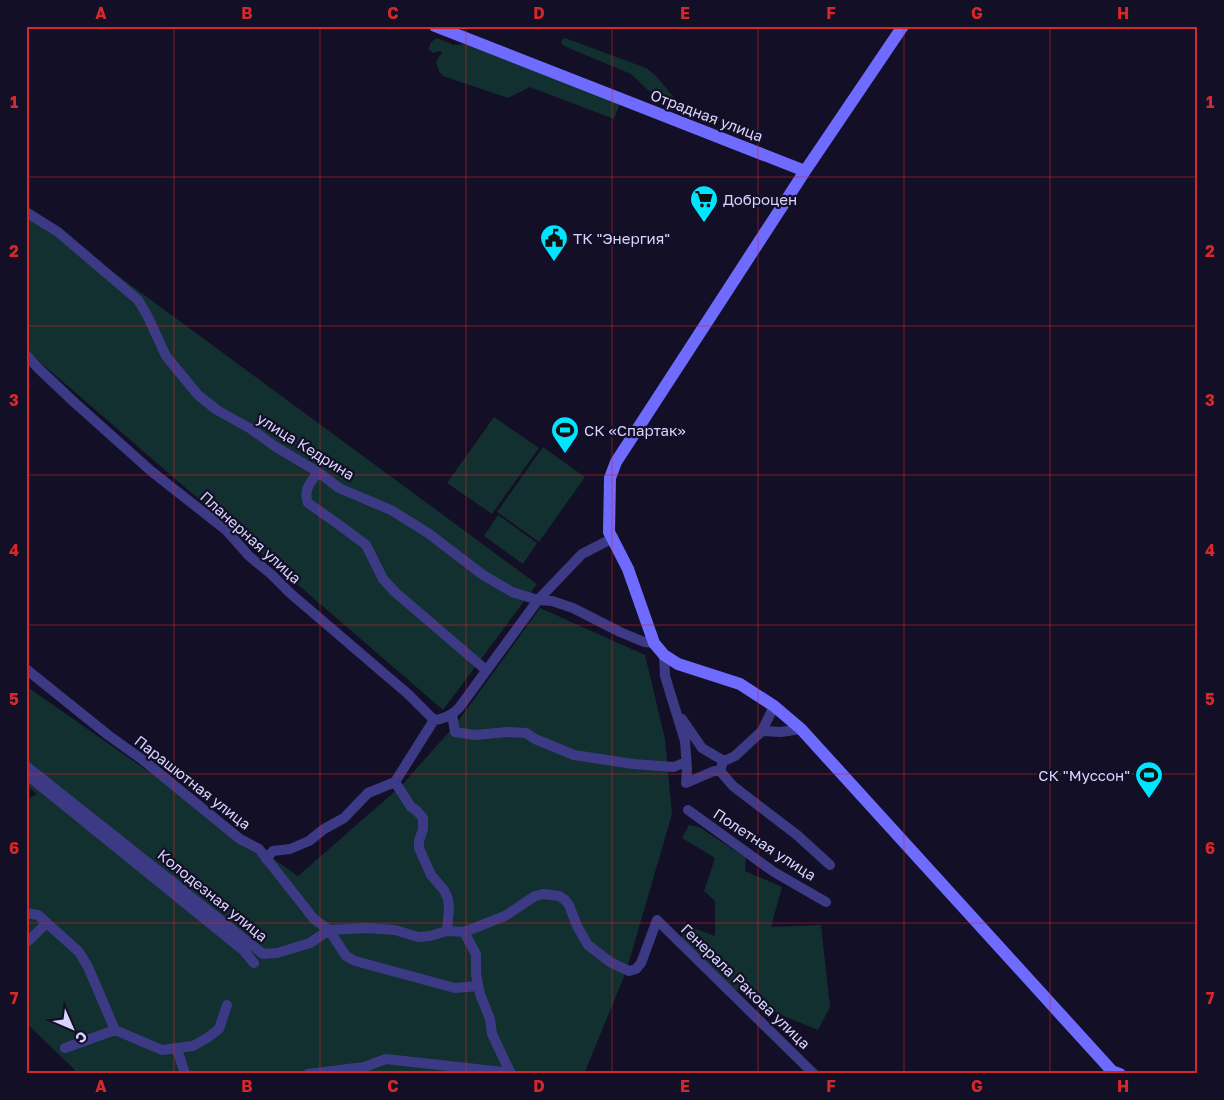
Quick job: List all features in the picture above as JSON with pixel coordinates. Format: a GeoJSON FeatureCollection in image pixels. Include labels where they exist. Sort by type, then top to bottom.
{"type":"FeatureCollection","features":[{"type":"Feature","properties":{"kind":"street","name":"Отрадная улица"},"geometry":{"type":"LineString","coordinates":[[435,26],[804,171]]}},
{"type":"Feature","properties":{"kind":"street"},"geometry":{"type":"LineString","coordinates":[[903,26],[804,171],[616,462],[610,478],[609,532],[628,569],[654,643],[664,655],[678,664],[740,684],[774,706],[801,729],[1112,1071],[1120,1074]]}},
{"type":"Feature","properties":{"kind":"street","name":"улица Кедрина"},"geometry":{"type":"LineString","coordinates":[[26,212],[58,232],[138,300],[166,356],[198,395],[216,410],[251,429],[276,447],[318,472],[339,488],[391,510],[428,533],[483,575],[512,592],[573,608],[620,632],[644,642],[654,643]]}},
{"type":"Feature","properties":{"kind":"street","name":"Планерная улица"},"geometry":{"type":"LineString","coordinates":[[26,355],[124,448],[226,530],[249,556],[408,694],[434,720]]}},
{"type":"Feature","properties":{"kind":"street"},"geometry":{"type":"LineString","coordinates":[[318,472],[306,488],[305,493],[308,503],[366,545],[383,578],[395,592],[486,670]]}},
{"type":"Feature","properties":{"kind":"street"},"geometry":{"type":"LineString","coordinates":[[266,859],[273,851],[290,849],[309,841],[324,829],[344,818],[368,793],[395,782],[434,720],[444,719],[459,708],[538,600],[582,554],[613,538]]}},
{"type":"Feature","properties":{"kind":"street"},"geometry":{"type":"LineString","coordinates":[[664,655],[666,676],[685,741],[686,783],[714,771],[734,756],[762,731],[774,706]]}},
{"type":"Feature","properties":{"kind":"street","name":"Парашютная улица"},"geometry":{"type":"LineString","coordinates":[[26,669],[108,735],[143,760],[240,839],[259,849],[314,919],[329,930],[346,956],[355,962],[455,988],[478,986]]}},
{"type":"Feature","properties":{"kind":"street"},"geometry":{"type":"LineString","coordinates":[[677,710],[702,748],[722,766],[733,786],[797,835],[830,865]]}},
{"type":"Feature","properties":{"kind":"street"},"geometry":{"type":"LineString","coordinates":[[452,714],[455,732],[475,735],[508,732],[526,733],[543,743],[574,755],[632,764],[674,767],[686,762]]}},
{"type":"Feature","properties":{"kind":"street"},"geometry":{"type":"LineString","coordinates":[[762,731],[781,732],[801,729]]}},
{"type":"Feature","properties":{"kind":"street","name":"Колодезная улица"},"geometry":{"type":"LineString","coordinates":[[26,766],[263,954],[277,953],[310,943],[329,930],[385,929],[418,937],[447,931],[464,932],[505,916],[535,896],[552,894],[569,905],[577,926],[588,945],[610,962],[629,971],[636,969],[641,963],[657,920]]}},
{"type":"Feature","properties":{"kind":"street","name":"Колодезная улица"},"geometry":{"type":"LineString","coordinates":[[26,774],[243,950],[254,963]]}},
{"type":"Feature","properties":{"kind":"street"},"geometry":{"type":"LineString","coordinates":[[395,782],[411,807],[423,818],[419,848],[431,875],[444,890],[448,899],[450,909],[447,931]]}},
{"type":"Feature","properties":{"kind":"street","name":"Полетная улица"},"geometry":{"type":"LineString","coordinates":[[688,810],[774,872],[826,902]]}},
{"type":"Feature","properties":{"kind":"street"},"geometry":{"type":"LineString","coordinates":[[26,913],[38,915],[79,952],[88,967],[115,1030]]}},
{"type":"Feature","properties":{"kind":"street","name":"Генерала Ракова улица"},"geometry":{"type":"LineString","coordinates":[[657,920],[814,1074]]}},
{"type":"Feature","properties":{"kind":"street"},"geometry":{"type":"LineString","coordinates":[[26,943],[47,922]]}},
{"type":"Feature","properties":{"kind":"street"},"geometry":{"type":"LineString","coordinates":[[464,932],[476,954],[478,986],[490,1018],[492,1034],[511,1073]]}},
{"type":"Feature","properties":{"kind":"street"},"geometry":{"type":"LineString","coordinates":[[65,1048],[115,1030],[162,1050],[192,1046],[208,1038],[219,1029],[227,1005]]}},
{"type":"Feature","properties":{"kind":"street"},"geometry":{"type":"LineString","coordinates":[[177,1049],[185,1074]]}},
{"type":"Feature","properties":{"kind":"street"},"geometry":{"type":"LineString","coordinates":[[308,1074],[364,1068],[386,1059],[511,1073]]}},
{"type":"Feature","properties":{"kind":"green space"},"geometry":{"type":"Polygon","coordinates":[[[437,38],[453,45],[464,44],[620,103],[614,119],[530,87],[508,98],[443,76],[436,62],[442,52],[433,53],[428,49],[431,42],[437,38]]]}},
{"type":"Feature","properties":{"kind":"green space"},"geometry":{"type":"Polygon","coordinates":[[[565,38],[646,68],[656,76],[676,100],[649,91],[631,74],[564,46],[561,43],[565,38]]]}},
{"type":"Feature","properties":{"kind":"green space"},"geometry":{"type":"Polygon","coordinates":[[[26,208],[537,584],[443,710],[26,350],[26,208]]]}},
{"type":"Feature","properties":{"kind":"green space"},"geometry":{"type":"Polygon","coordinates":[[[494,417],[539,448],[492,514],[447,483],[494,417]]]}},
{"type":"Feature","properties":{"kind":"green space"},"geometry":{"type":"Polygon","coordinates":[[[543,447],[585,477],[539,542],[497,512],[543,447]]]}},
{"type":"Feature","properties":{"kind":"green space"},"geometry":{"type":"Polygon","coordinates":[[[498,515],[537,543],[523,564],[484,536],[498,515]]]}},
{"type":"Feature","properties":{"kind":"green space"},"geometry":{"type":"Polygon","coordinates":[[[540,608],[645,655],[665,739],[672,814],[626,972],[584,1074],[77,1074],[26,1023],[26,800],[37,794],[26,785],[26,686],[298,876],[401,786],[456,724],[540,608]]]}},
{"type":"Feature","properties":{"kind":"green space"},"geometry":{"type":"Polygon","coordinates":[[[689,825],[699,827],[746,858],[745,871],[782,887],[771,927],[821,925],[830,1007],[818,1030],[776,1013],[766,1001],[728,987],[681,942],[685,925],[715,936],[715,901],[704,891],[715,858],[682,838],[689,825]]]}},
{"type":"Feature","properties":{"kind":"place","name":"Доброцен"},"geometry":{"type":"Point","coordinates":[704,223]}},
{"type":"Feature","properties":{"kind":"place","name":"ТК \"Энергия\""},"geometry":{"type":"Point","coordinates":[554,262]}},
{"type":"Feature","properties":{"kind":"place","name":"СК «Спартак»"},"geometry":{"type":"Point","coordinates":[565,454]}},
{"type":"Feature","properties":{"kind":"place","name":"СК \"Муссон\""},"geometry":{"type":"Point","coordinates":[1149,799]}}]}
